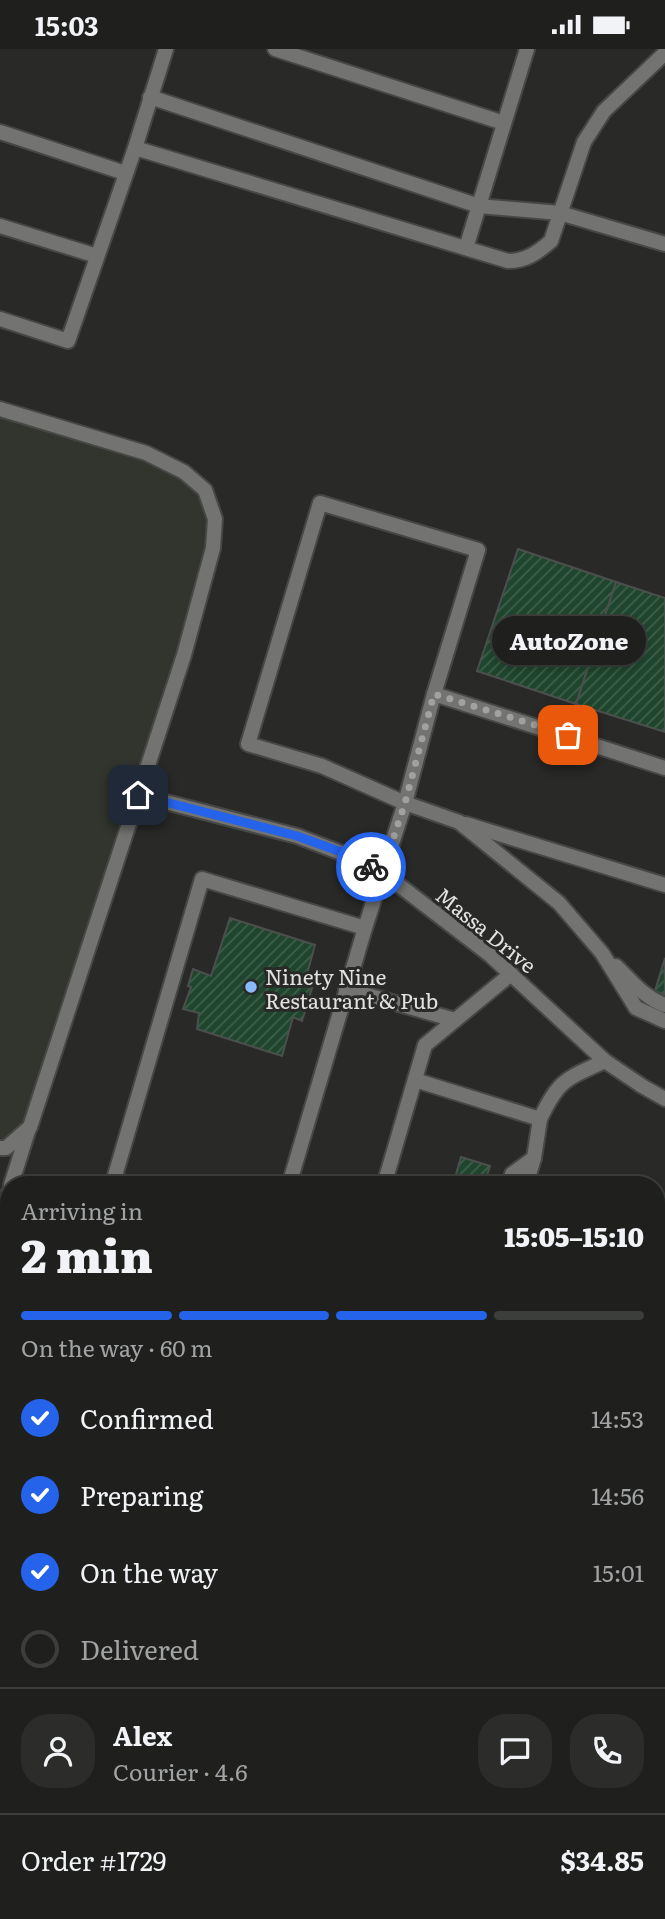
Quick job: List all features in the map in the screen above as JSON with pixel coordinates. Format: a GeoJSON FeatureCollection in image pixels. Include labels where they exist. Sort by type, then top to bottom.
{"type":"FeatureCollection","features":[{"type":"Feature","properties":{"kind":"street"},"geometry":{"type":"LineString","coordinates":[[0,319],[68,341],[135,148],[166,49]]}},
{"type":"Feature","properties":{"kind":"street"},"geometry":{"type":"LineString","coordinates":[[275,49],[505,123]]}},
{"type":"Feature","properties":{"kind":"street"},"geometry":{"type":"LineString","coordinates":[[466,248],[527,49]]}},
{"type":"Feature","properties":{"kind":"street"},"geometry":{"type":"LineString","coordinates":[[135,148],[508,261],[521,261],[551,241],[584,142],[604,110],[665,53]]}},
{"type":"Feature","properties":{"kind":"street"},"geometry":{"type":"LineString","coordinates":[[150,97],[479,206],[560,213],[665,244]]}},
{"type":"Feature","properties":{"kind":"street"},"geometry":{"type":"LineString","coordinates":[[0,132],[125,173]]}},
{"type":"Feature","properties":{"kind":"street"},"geometry":{"type":"LineString","coordinates":[[0,226],[97,257]]}},
{"type":"Feature","properties":{"kind":"street"},"geometry":{"type":"LineString","coordinates":[[0,409],[146,453],[184,472],[205,490],[215,519],[213,548],[184,655],[14,1176]]}},
{"type":"Feature","properties":{"kind":"street"},"geometry":{"type":"LineString","coordinates":[[292,1176],[346,989],[405,803],[434,694],[478,550],[320,503],[248,744],[322,766],[405,803],[459,822],[665,885]]}},
{"type":"Feature","properties":{"kind":"street"},"geometry":{"type":"LineString","coordinates":[[434,694],[665,768]]}},
{"type":"Feature","properties":{"kind":"street","name":"Massa Drive"},"geometry":{"type":"LineString","coordinates":[[138,795],[297,836],[344,853],[382,872],[490,955],[605,1061],[665,1099]]}},
{"type":"Feature","properties":{"kind":"street"},"geometry":{"type":"LineString","coordinates":[[459,822],[559,904],[602,953],[642,992],[655,1002],[665,1005]]}},
{"type":"Feature","properties":{"kind":"street"},"geometry":{"type":"LineString","coordinates":[[115,1176],[202,879],[365,928]]}},
{"type":"Feature","properties":{"kind":"street"},"geometry":{"type":"LineString","coordinates":[[602,953],[636,1008],[665,1021]]}},
{"type":"Feature","properties":{"kind":"street"},"geometry":{"type":"LineString","coordinates":[[387,1176],[425,1045],[511,974]]}},
{"type":"Feature","properties":{"kind":"street"},"geometry":{"type":"LineString","coordinates":[[346,989],[455,1020]]}},
{"type":"Feature","properties":{"kind":"street"},"geometry":{"type":"LineString","coordinates":[[529,1176],[540,1119],[551,1097],[562,1082],[605,1061]]}},
{"type":"Feature","properties":{"kind":"street"},"geometry":{"type":"LineString","coordinates":[[415,1080],[540,1119]]}},
{"type":"Feature","properties":{"kind":"street"},"geometry":{"type":"LineString","coordinates":[[0,1147],[6,1148],[30,1127]]}},
{"type":"Feature","properties":{"kind":"street"},"geometry":{"type":"LineString","coordinates":[[511,1176],[534,1158]]}},
{"type":"Feature","properties":{"kind":"shaded area"},"geometry":{"type":"Polygon","coordinates":[[[0,409],[146,453],[205,490],[213,548],[30,1127],[0,1148],[0,409]]]}},
{"type":"Feature","properties":{"kind":"building"},"geometry":{"type":"Polygon","coordinates":[[[518,549],[616,582],[576,704],[477,671],[518,549]]]}},
{"type":"Feature","properties":{"kind":"building"},"geometry":{"type":"Polygon","coordinates":[[[616,582],[665,598],[665,732],[576,704],[616,582]]]}},
{"type":"Feature","properties":{"kind":"building","name":"Ninety Nine Restaurant & Pub"},"geometry":{"type":"Polygon","coordinates":[[[230,918],[315,945],[304,985],[312,988],[302,1021],[293,1017],[282,1056],[197,1029],[199,1013],[183,1009],[191,987],[188,986],[193,969],[211,976],[230,918]]]}},
{"type":"Feature","properties":{"kind":"building"},"geometry":{"type":"Polygon","coordinates":[[[665,958],[665,995],[655,991],[665,958]]]}},
{"type":"Feature","properties":{"kind":"building"},"geometry":{"type":"Polygon","coordinates":[[[461,1157],[490,1166],[487,1176],[456,1176],[461,1157]]]}},
{"type":"Feature","properties":{"kind":"way so far"},"geometry":{"type":"LineString","coordinates":[[371,867],[382,872],[405,803],[434,694],[568,735]]}},
{"type":"Feature","properties":{"kind":"place","name":"AutoZone"},"geometry":{"type":"Point","coordinates":[568,735]}},
{"type":"Feature","properties":{"kind":"place","name":"Ninety Nine Restaurant & Pub"},"geometry":{"type":"Point","coordinates":[251,987]}},
{"type":"Feature","properties":{"kind":"route"},"geometry":{"type":"LineString","coordinates":[[138,795],[297,836],[344,853],[371,867]]}}]}
